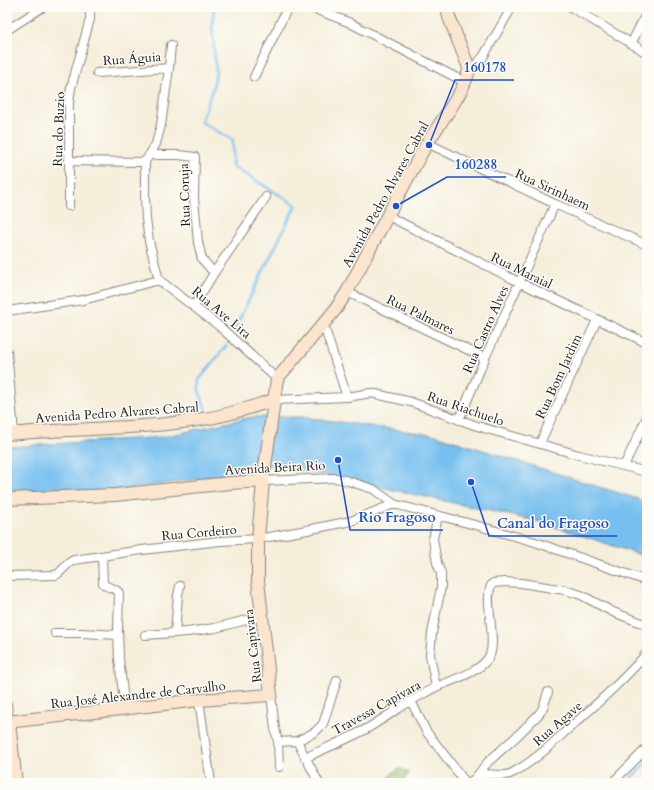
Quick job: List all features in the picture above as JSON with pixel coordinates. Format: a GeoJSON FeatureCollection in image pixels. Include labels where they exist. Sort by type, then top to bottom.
{"type":"FeatureCollection","features":[{"type":"Feature","properties":{"kind":"main road"},"geometry":{"type":"LineString","coordinates":[[446,7],[467,64],[467,78]]}},
{"type":"Feature","properties":{"kind":"main road","name":"Avenida Pedro Alvares Cabral"},"geometry":{"type":"LineString","coordinates":[[277,379],[335,310],[347,292],[427,143],[447,114],[467,78]]}},
{"type":"Feature","properties":{"kind":"main road"},"geometry":{"type":"LineString","coordinates":[[263,476],[277,379]]}},
{"type":"Feature","properties":{"kind":"main road","name":"Avenida Pedro Alvares Cabral"},"geometry":{"type":"LineString","coordinates":[[11,434],[159,425],[204,419],[274,404]]}},
{"type":"Feature","properties":{"kind":"main road","name":"Avenida Beira Rio"},"geometry":{"type":"LineString","coordinates":[[7,499],[115,494],[230,483],[263,476]]}},
{"type":"Feature","properties":{"kind":"main road","name":"Rua Capivara"},"geometry":{"type":"LineString","coordinates":[[263,476],[258,539],[258,573],[271,695]]}},
{"type":"Feature","properties":{"kind":"main road","name":"Rua José Alexandre de Carvalho"},"geometry":{"type":"LineString","coordinates":[[8,722],[199,700],[271,695]]}},
{"type":"Feature","properties":{"kind":"main road"},"geometry":{"type":"LineString","coordinates":[[8,722],[16,783]]}},
{"type":"Feature","properties":{"kind":"street"},"geometry":{"type":"LineString","coordinates":[[7,30],[43,7]]}},
{"type":"Feature","properties":{"kind":"street","name":"Rua do Buzio"},"geometry":{"type":"LineString","coordinates":[[69,206],[69,102],[71,88],[90,19],[90,7]]}},
{"type":"Feature","properties":{"kind":"street"},"geometry":{"type":"LineString","coordinates":[[254,77],[288,7]]}},
{"type":"Feature","properties":{"kind":"street"},"geometry":{"type":"LineString","coordinates":[[310,7],[348,22],[467,78],[483,57],[512,7]]}},
{"type":"Feature","properties":{"kind":"street"},"geometry":{"type":"LineString","coordinates":[[570,7],[647,53]]}},
{"type":"Feature","properties":{"kind":"street"},"geometry":{"type":"LineString","coordinates":[[631,44],[647,12]]}},
{"type":"Feature","properties":{"kind":"street"},"geometry":{"type":"LineString","coordinates":[[7,311],[83,300],[159,280],[149,241],[144,196],[147,159],[156,144],[161,125],[171,45]]}},
{"type":"Feature","properties":{"kind":"street","name":"Rua Águia"},"geometry":{"type":"LineString","coordinates":[[97,73],[169,68]]}},
{"type":"Feature","properties":{"kind":"street","name":"Rua Sirinhaem"},"geometry":{"type":"LineString","coordinates":[[427,143],[555,204],[647,245]]}},
{"type":"Feature","properties":{"kind":"street","name":"Rua Coruja"},"geometry":{"type":"LineString","coordinates":[[147,159],[179,155],[195,157],[194,198],[198,242],[202,259],[214,273]]}},
{"type":"Feature","properties":{"kind":"street"},"geometry":{"type":"LineString","coordinates":[[69,161],[147,159]]}},
{"type":"Feature","properties":{"kind":"street"},"geometry":{"type":"LineString","coordinates":[[194,306],[214,273],[266,197]]}},
{"type":"Feature","properties":{"kind":"street","name":"Rua Castro Alves"},"geometry":{"type":"LineString","coordinates":[[459,420],[485,358],[555,204]]}},
{"type":"Feature","properties":{"kind":"street","name":"Rua Maraial"},"geometry":{"type":"LineString","coordinates":[[388,216],[519,282],[647,343]]}},
{"type":"Feature","properties":{"kind":"street","name":"Rua Ave Lira"},"geometry":{"type":"LineString","coordinates":[[159,280],[231,336],[277,379]]}},
{"type":"Feature","properties":{"kind":"street","name":"Rua Palmares"},"geometry":{"type":"LineString","coordinates":[[347,292],[485,358]]}},
{"type":"Feature","properties":{"kind":"street","name":"Rua Bom Jardim"},"geometry":{"type":"LineString","coordinates":[[540,443],[597,320]]}},
{"type":"Feature","properties":{"kind":"street"},"geometry":{"type":"LineString","coordinates":[[323,323],[347,397]]}},
{"type":"Feature","properties":{"kind":"street"},"geometry":{"type":"LineString","coordinates":[[7,352],[11,434]]}},
{"type":"Feature","properties":{"kind":"street","name":"Rua Riachuelo"},"geometry":{"type":"LineString","coordinates":[[274,404],[347,397],[371,393],[398,399],[515,437],[647,472]]}},
{"type":"Feature","properties":{"kind":"street"},"geometry":{"type":"LineString","coordinates":[[624,466],[647,418]]}},
{"type":"Feature","properties":{"kind":"street","name":"Avenida Beira Rio"},"geometry":{"type":"LineString","coordinates":[[263,476],[336,478],[373,489],[394,504],[535,542],[647,581]]}},
{"type":"Feature","properties":{"kind":"street","name":"Rua Cordeiro"},"geometry":{"type":"LineString","coordinates":[[7,576],[56,575],[67,564],[74,560],[179,546],[258,539],[351,521],[394,504]]}},
{"type":"Feature","properties":{"kind":"street","name":"Travessa Capivara"},"geometry":{"type":"LineString","coordinates":[[436,687],[430,655],[432,633],[441,587],[441,573],[437,563],[433,539],[438,516]]}},
{"type":"Feature","properties":{"kind":"street"},"geometry":{"type":"LineString","coordinates":[[102,556],[103,582],[106,586],[119,591],[119,659],[125,709]]}},
{"type":"Feature","properties":{"kind":"street","name":"Travessa Capivara"},"geometry":{"type":"LineString","coordinates":[[305,758],[367,729],[411,701],[436,687],[477,668],[485,661],[490,655],[492,639],[489,589],[493,583],[505,582],[541,586],[573,592],[613,612],[647,626]]}},
{"type":"Feature","properties":{"kind":"street"},"geometry":{"type":"LineString","coordinates":[[175,633],[180,586]]}},
{"type":"Feature","properties":{"kind":"street"},"geometry":{"type":"LineString","coordinates":[[145,635],[215,628],[262,616]]}},
{"type":"Feature","properties":{"kind":"street"},"geometry":{"type":"LineString","coordinates":[[55,633],[118,635]]}},
{"type":"Feature","properties":{"kind":"street","name":"Rua Agave"},"geometry":{"type":"LineString","coordinates":[[470,782],[485,774],[507,776],[526,764],[581,718],[626,676],[647,653]]}},
{"type":"Feature","properties":{"kind":"street"},"geometry":{"type":"LineString","coordinates":[[278,742],[297,740],[315,732],[324,724],[337,680]]}},
{"type":"Feature","properties":{"kind":"street"},"geometry":{"type":"LineString","coordinates":[[411,701],[426,731],[470,782],[488,762],[539,714],[543,708],[548,692]]}},
{"type":"Feature","properties":{"kind":"street","name":"Rua Capivara"},"geometry":{"type":"LineString","coordinates":[[271,695],[278,742],[278,767]]}},
{"type":"Feature","properties":{"kind":"street"},"geometry":{"type":"LineString","coordinates":[[199,700],[211,783]]}},
{"type":"Feature","properties":{"kind":"street"},"geometry":{"type":"LineString","coordinates":[[7,704],[8,722]]}},
{"type":"Feature","properties":{"kind":"street"},"geometry":{"type":"LineString","coordinates":[[297,740],[318,783]]}},
{"type":"Feature","properties":{"kind":"street"},"geometry":{"type":"LineString","coordinates":[[612,783],[647,748]]}},
{"type":"Feature","properties":{"kind":"green space"},"geometry":{"type":"Polygon","coordinates":[[[401,768],[409,773],[404,781],[406,783],[385,783],[392,773],[401,768]]]}},
{"type":"Feature","properties":{"kind":"water"},"geometry":{"type":"Polygon","coordinates":[[[252,417],[303,417],[435,435],[647,502],[647,557],[541,522],[330,476],[271,465],[219,476],[92,494],[7,492],[7,447],[163,437],[252,417]]]}},
{"type":"Feature","properties":{"kind":"waterway"},"geometry":{"type":"LineString","coordinates":[[214,7],[212,25],[216,72],[213,88],[201,122],[233,140],[232,166],[296,205],[234,330]]}},
{"type":"Feature","properties":{"kind":"waterway"},"geometry":{"type":"LineString","coordinates":[[207,412],[199,391],[199,380],[226,346]]}},
{"type":"Feature","properties":{"kind":"waterway"},"geometry":{"type":"LineString","coordinates":[[626,783],[647,762]]}},
{"type":"Feature","properties":{"kind":"place","name":"160178"},"geometry":{"type":"Point","coordinates":[429,145]}},
{"type":"Feature","properties":{"kind":"place","name":"160288"},"geometry":{"type":"Point","coordinates":[396,206]}},
{"type":"Feature","properties":{"kind":"place","name":"Rio Fragoso"},"geometry":{"type":"Point","coordinates":[338,460]}},
{"type":"Feature","properties":{"kind":"place","name":"Canal do Fragoso"},"geometry":{"type":"Point","coordinates":[471,482]}}]}
